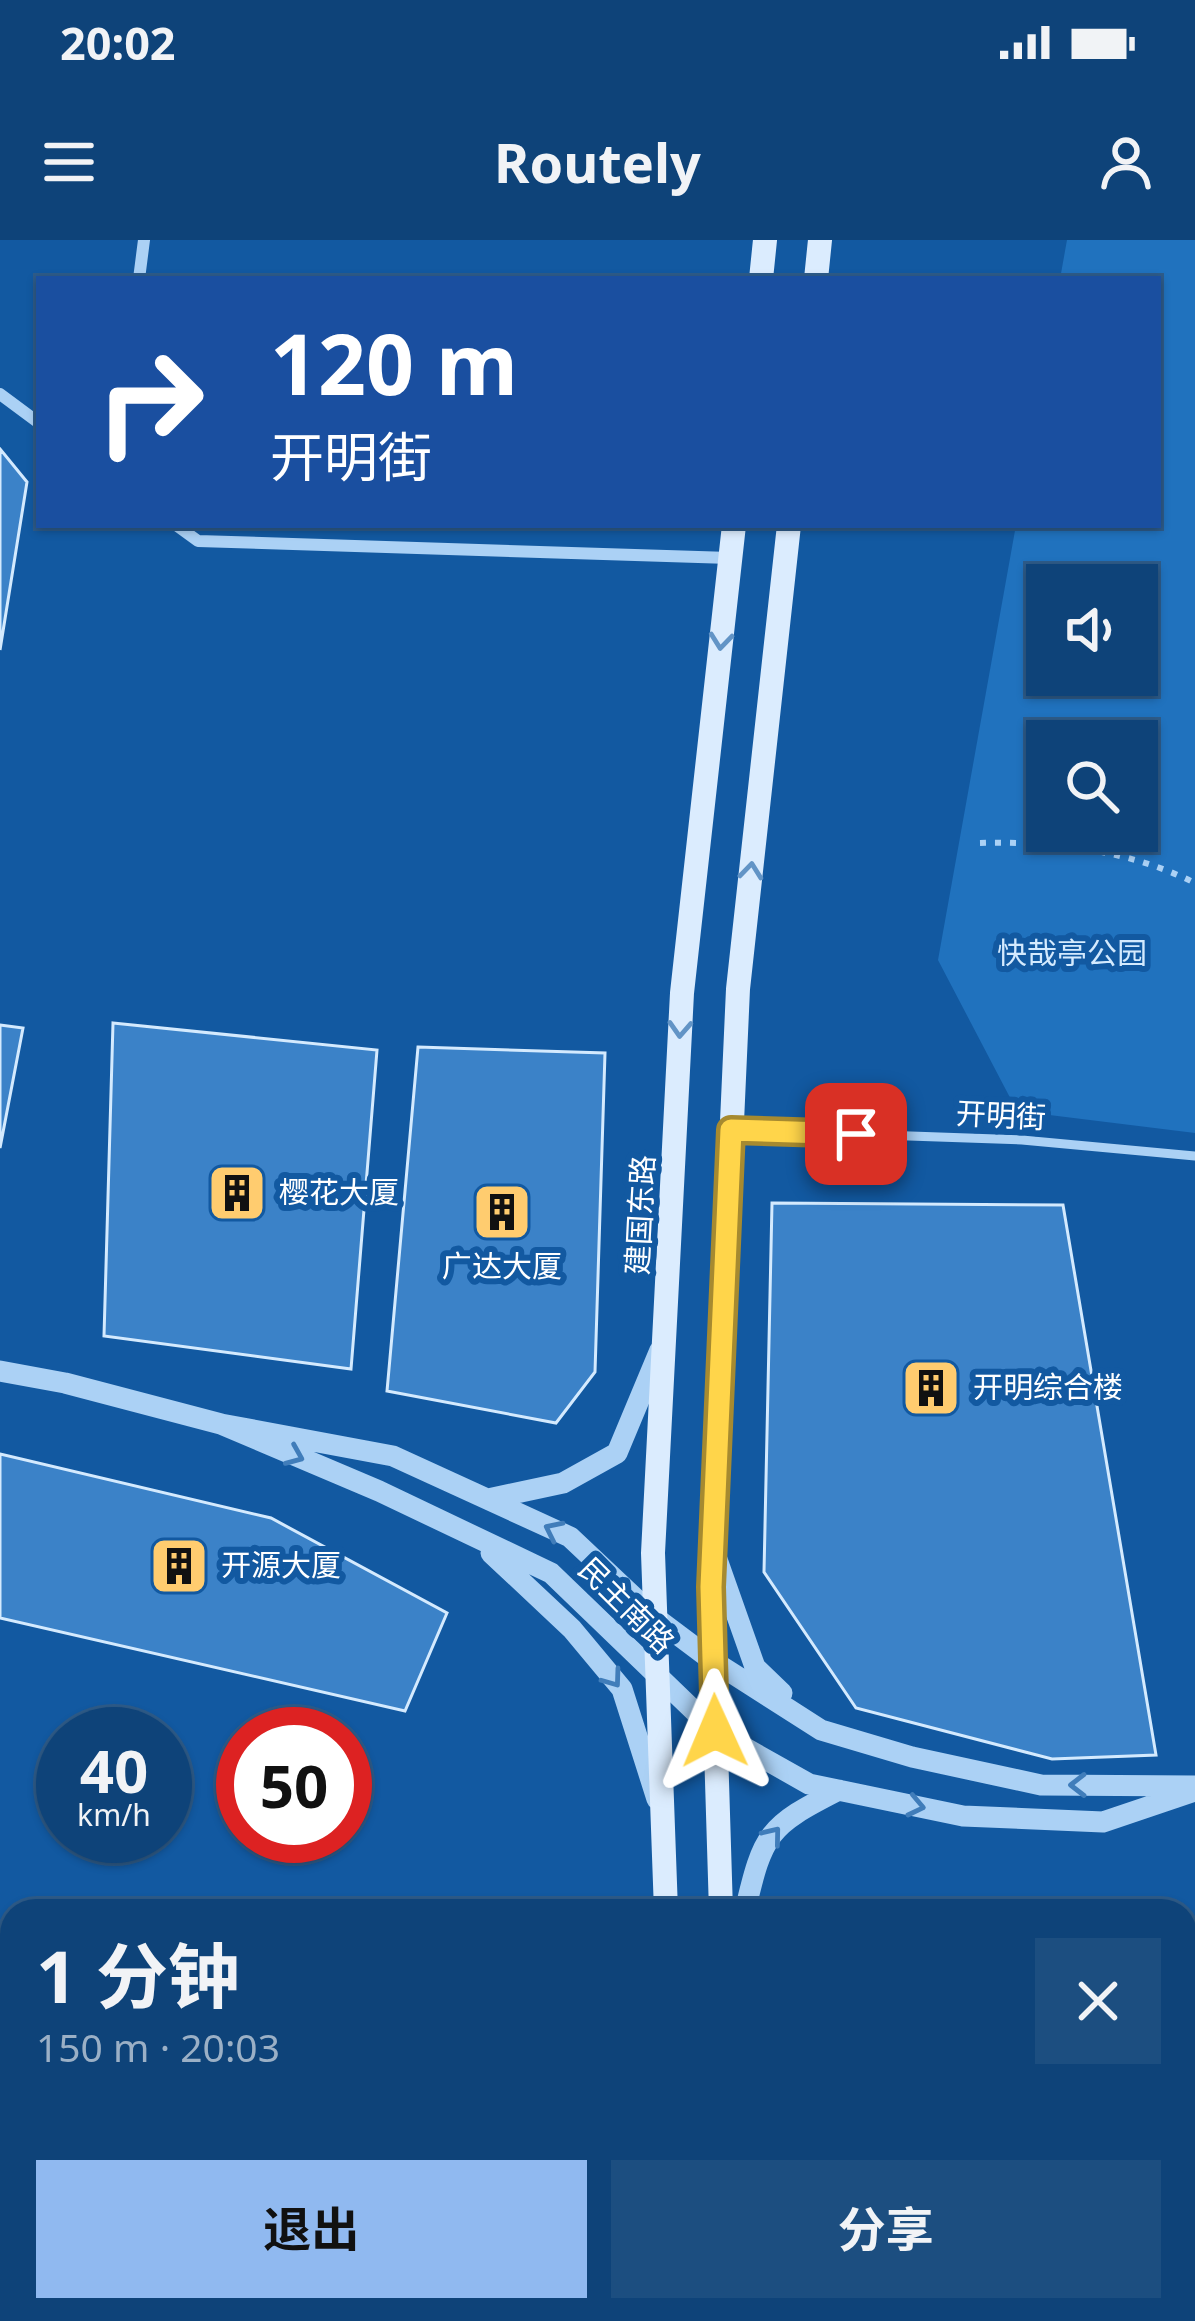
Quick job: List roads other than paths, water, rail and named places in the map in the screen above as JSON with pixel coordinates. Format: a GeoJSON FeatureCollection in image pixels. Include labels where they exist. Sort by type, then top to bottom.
{"type":"FeatureCollection","features":[{"type":"Feature","properties":{"kind":"main road"},"geometry":{"type":"LineString","coordinates":[[761,276],[765,240]]}},
{"type":"Feature","properties":{"kind":"main road"},"geometry":{"type":"LineString","coordinates":[[816,276],[820,240]]}},
{"type":"Feature","properties":{"kind":"main road","name":"建国东路"},"geometry":{"type":"LineString","coordinates":[[666,1899],[653,1553],[682,993],[734,528]]}},
{"type":"Feature","properties":{"kind":"main road"},"geometry":{"type":"LineString","coordinates":[[721,1899],[713,1546],[738,989],[789,528]]}},
{"type":"Feature","properties":{"kind":"street"},"geometry":{"type":"LineString","coordinates":[[140,276],[144,240]]}},
{"type":"Feature","properties":{"kind":"street"},"geometry":{"type":"LineString","coordinates":[[0,394],[36,421]]}},
{"type":"Feature","properties":{"kind":"street"},"geometry":{"type":"LineString","coordinates":[[180,528],[197,541],[730,558]]}},
{"type":"Feature","properties":{"kind":"street"},"geometry":{"type":"LineString","coordinates":[[487,1499],[563,1484],[617,1453],[665,1338]]}},
{"type":"Feature","properties":{"kind":"street","name":"民主南路"},"geometry":{"type":"LineString","coordinates":[[0,1371],[221,1424],[393,1456],[570,1537],[657,1619],[821,1730],[912,1757],[1041,1785],[1195,1788]]}},
{"type":"Feature","properties":{"kind":"street","name":"民主南路"},"geometry":{"type":"LineString","coordinates":[[221,1424],[550,1573],[715,1731],[808,1784],[963,1816],[1103,1822],[1195,1788]]}},
{"type":"Feature","properties":{"kind":"street"},"geometry":{"type":"LineString","coordinates":[[473,1536],[572,1629],[622,1689],[663,1817]]}},
{"type":"Feature","properties":{"kind":"street"},"geometry":{"type":"LineString","coordinates":[[713,1546],[754,1667],[821,1730]]}},
{"type":"Feature","properties":{"kind":"street"},"geometry":{"type":"LineString","coordinates":[[749,1899],[759,1852],[789,1816],[839,1790]]}},
{"type":"Feature","properties":{"kind":"lane","name":"开明街"},"geometry":{"type":"LineString","coordinates":[[731,1130],[1022,1140],[1195,1156]]}},
{"type":"Feature","properties":{"kind":"place","name":"樱花大厦"},"geometry":{"type":"Point","coordinates":[237,1193]}},
{"type":"Feature","properties":{"kind":"place","name":"广达大厦"},"geometry":{"type":"Point","coordinates":[502,1212]}},
{"type":"Feature","properties":{"kind":"place","name":"开明综合楼"},"geometry":{"type":"Point","coordinates":[931,1388]}},
{"type":"Feature","properties":{"kind":"place","name":"开源大厦"},"geometry":{"type":"Point","coordinates":[179,1566]}},
{"type":"Feature","properties":{"kind":"park label","name":"快哉亭公园"},"geometry":{"type":"Point","coordinates":[1072,954]}}]}
